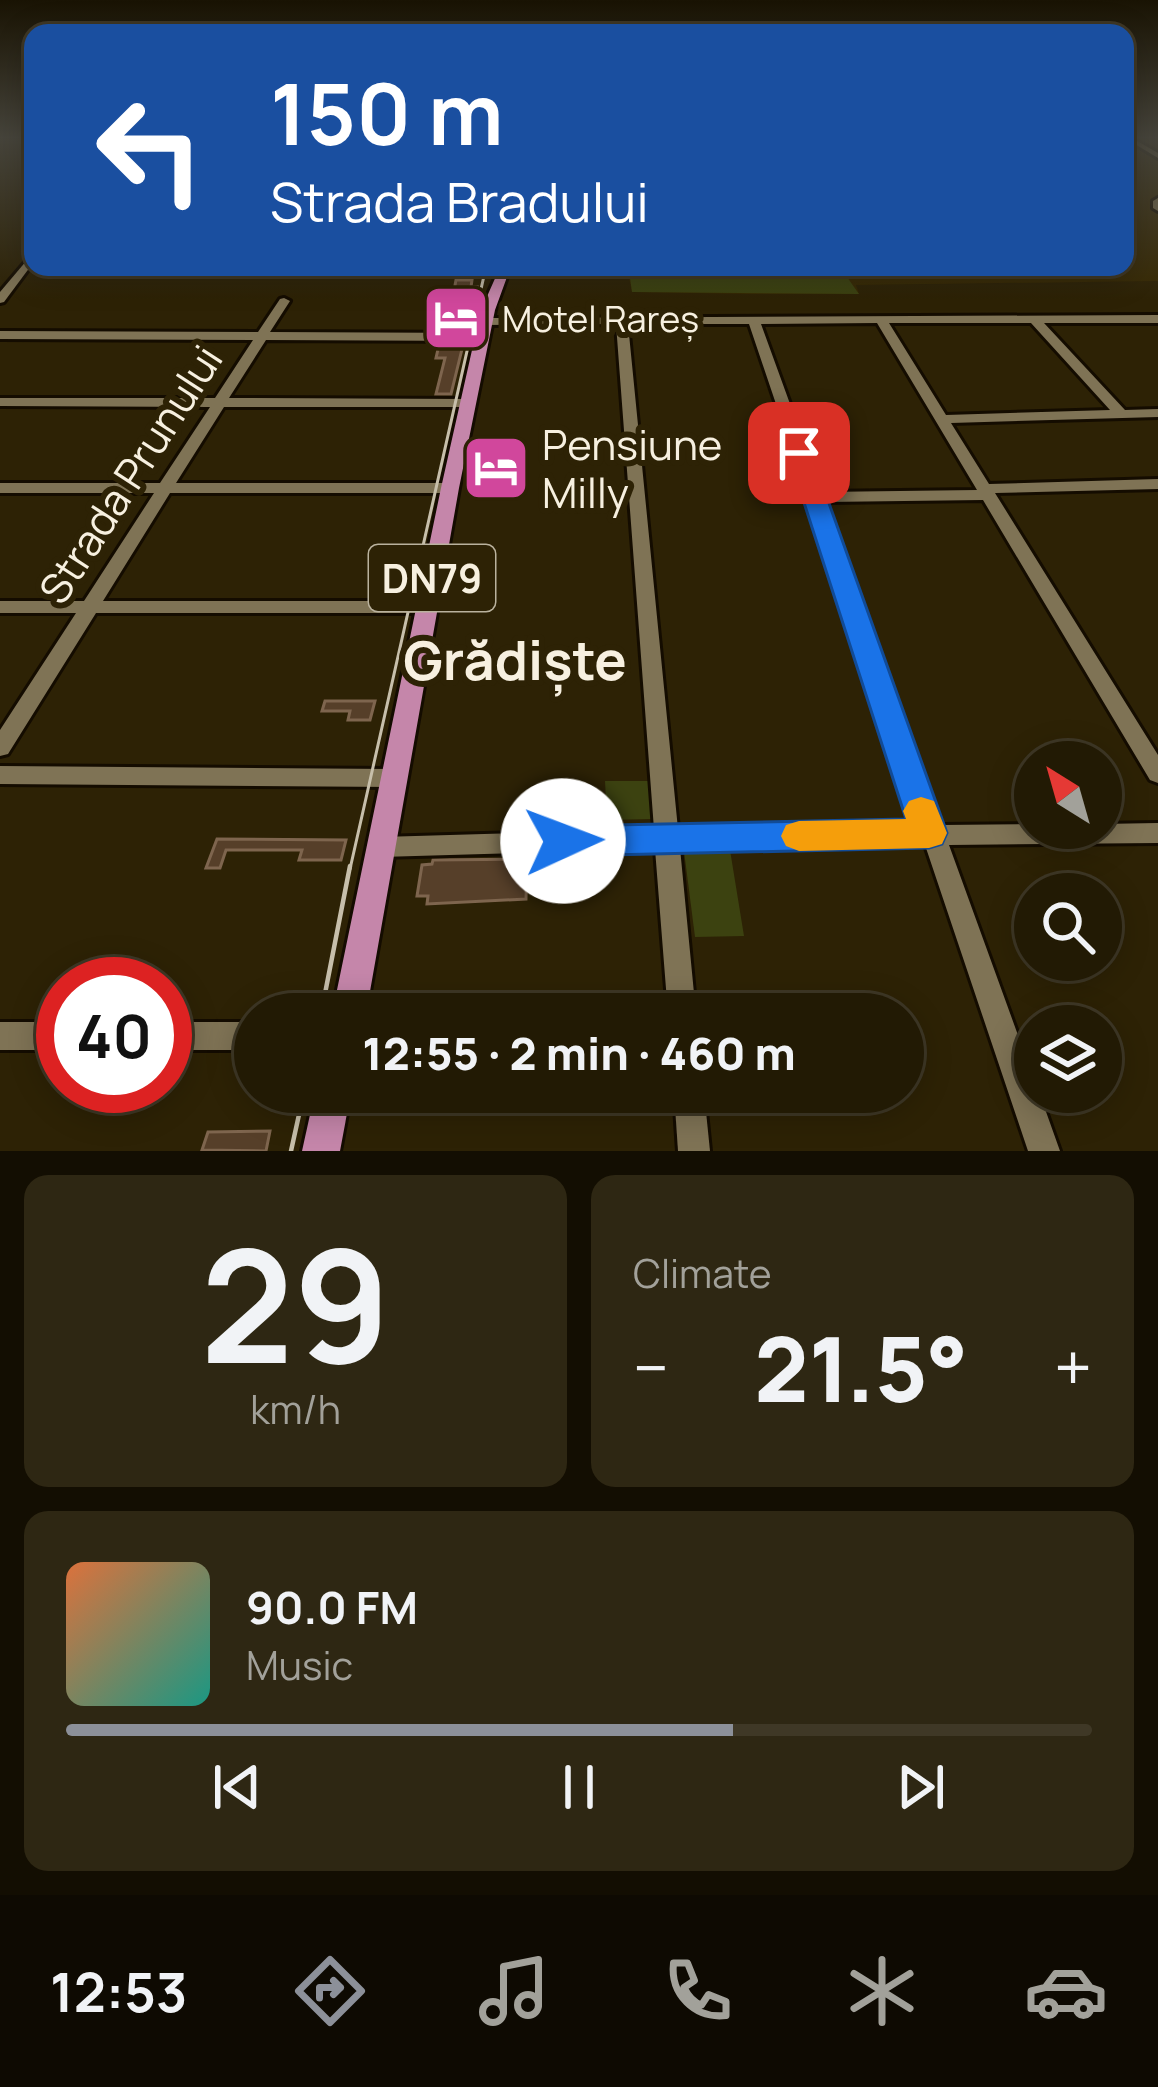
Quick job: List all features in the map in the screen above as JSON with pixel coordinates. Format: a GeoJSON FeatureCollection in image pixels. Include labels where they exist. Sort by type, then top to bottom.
{"type":"FeatureCollection","features":[{"type":"Feature","properties":{"kind":"main road","name":"DN79"},"geometry":{"type":"LineString","coordinates":[[353,993],[450,488],[494,288]]}},
{"type":"Feature","properties":{"kind":"main road"},"geometry":{"type":"LineString","coordinates":[[321,1151],[329,1113]]}},
{"type":"Feature","properties":{"kind":"street"},"geometry":{"type":"LineString","coordinates":[[0,300],[24,268]]}},
{"type":"Feature","properties":{"kind":"street"},"geometry":{"type":"LineString","coordinates":[[0,335],[262,335],[494,288],[622,320],[1158,319]]}},
{"type":"Feature","properties":{"kind":"street","name":"Strada Prunului"},"geometry":{"type":"LineString","coordinates":[[0,748],[284,301]]}},
{"type":"Feature","properties":{"kind":"street"},"geometry":{"type":"LineString","coordinates":[[622,320],[680,993]]}},
{"type":"Feature","properties":{"kind":"street"},"geometry":{"type":"LineString","coordinates":[[754,320],[1043,1151]]}},
{"type":"Feature","properties":{"kind":"street"},"geometry":{"type":"LineString","coordinates":[[881,320],[1158,774]]}},
{"type":"Feature","properties":{"kind":"street"},"geometry":{"type":"LineString","coordinates":[[1034,320],[1121,414]]}},
{"type":"Feature","properties":{"kind":"street"},"geometry":{"type":"LineString","coordinates":[[0,402],[469,403]]}},
{"type":"Feature","properties":{"kind":"street"},"geometry":{"type":"LineString","coordinates":[[942,418],[1158,412]]}},
{"type":"Feature","properties":{"kind":"street"},"geometry":{"type":"LineString","coordinates":[[814,497],[1158,484]]}},
{"type":"Feature","properties":{"kind":"street"},"geometry":{"type":"LineString","coordinates":[[0,488],[450,488]]}},
{"type":"Feature","properties":{"kind":"street"},"geometry":{"type":"LineString","coordinates":[[0,607],[427,607]]}},
{"type":"Feature","properties":{"kind":"street"},"geometry":{"type":"LineString","coordinates":[[0,775],[393,778]]}},
{"type":"Feature","properties":{"kind":"street"},"geometry":{"type":"LineString","coordinates":[[381,847],[929,833],[1158,833]]}},
{"type":"Feature","properties":{"kind":"street"},"geometry":{"type":"LineString","coordinates":[[0,1036],[36,1036]]}},
{"type":"Feature","properties":{"kind":"street"},"geometry":{"type":"LineString","coordinates":[[192,1036],[234,1036]]}},
{"type":"Feature","properties":{"kind":"street"},"geometry":{"type":"LineString","coordinates":[[690,1113],[694,1151]]}},
{"type":"Feature","properties":{"kind":"shaded area"},"geometry":{"type":"Polygon","coordinates":[[[1134,192],[1158,192],[1158,281],[856,285],[859,294],[745,294],[632,292],[629,278],[269,276],[1134,276],[1134,192]]]}},
{"type":"Feature","properties":{"kind":"green space"},"geometry":{"type":"Polygon","coordinates":[[[846,276],[859,294],[632,292],[630,278],[609,278],[846,276]]]}},
{"type":"Feature","properties":{"kind":"green space"},"geometry":{"type":"Polygon","coordinates":[[[605,781],[649,781],[653,819],[607,820],[605,781]]]}},
{"type":"Feature","properties":{"kind":"green space"},"geometry":{"type":"Polygon","coordinates":[[[730,850],[744,936],[695,937],[684,851],[730,850]]]}},
{"type":"Feature","properties":{"kind":"building"},"geometry":{"type":"Polygon","coordinates":[[[456,280],[472,280],[471,287],[477,287],[467,328],[457,328],[458,321],[438,321],[444,302],[452,301],[456,280]]]}},
{"type":"Feature","properties":{"kind":"building"},"geometry":{"type":"Polygon","coordinates":[[[439,345],[463,345],[451,394],[436,394],[445,358],[436,358],[439,345]]]}},
{"type":"Feature","properties":{"kind":"building"},"geometry":{"type":"Polygon","coordinates":[[[325,701],[375,701],[370,720],[348,720],[350,711],[322,711],[325,701]]]}},
{"type":"Feature","properties":{"kind":"building"},"geometry":{"type":"Polygon","coordinates":[[[217,839],[346,840],[341,860],[299,860],[302,850],[226,850],[220,868],[206,868],[217,839]]]}},
{"type":"Feature","properties":{"kind":"building"},"geometry":{"type":"Polygon","coordinates":[[[527,859],[526,899],[427,904],[428,896],[417,896],[422,865],[433,860],[527,859]]]}},
{"type":"Feature","properties":{"kind":"building"},"geometry":{"type":"Polygon","coordinates":[[[270,1131],[266,1151],[202,1150],[208,1132],[270,1131]]]}},
{"type":"Feature","properties":{"kind":"tram line"},"geometry":{"type":"LineString","coordinates":[[350,869],[484,276]]}},
{"type":"Feature","properties":{"kind":"tram line"},"geometry":{"type":"LineString","coordinates":[[325,993],[350,866]]}},
{"type":"Feature","properties":{"kind":"tram line"},"geometry":{"type":"LineString","coordinates":[[291,1151],[299,1113]]}},
{"type":"Feature","properties":{"kind":"slow traffic"},"geometry":{"type":"LineString","coordinates":[[799,836],[929,833],[921,811]]}},
{"type":"Feature","properties":{"kind":"place","name":"Motel Rareș"},"geometry":{"type":"Point","coordinates":[456,318]}},
{"type":"Feature","properties":{"kind":"place","name":"Pensiune Milly"},"geometry":{"type":"Point","coordinates":[496,468]}},
{"type":"Feature","properties":{"kind":"district","name":"Grădiște"},"geometry":{"type":"Point","coordinates":[515,659]}},
{"type":"Feature","properties":{"kind":"route"},"geometry":{"type":"LineString","coordinates":[[563,841],[929,833],[799,453]]}}]}
